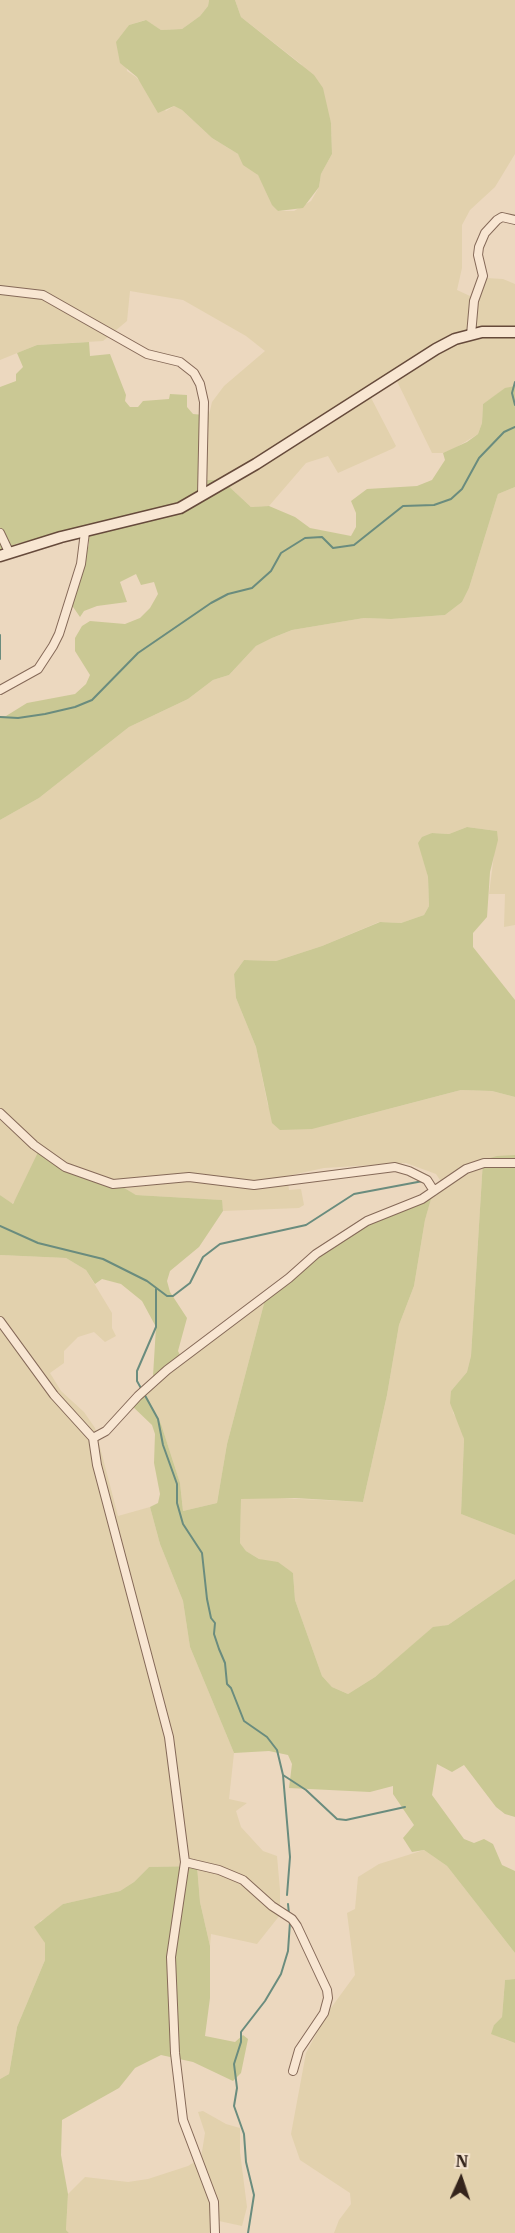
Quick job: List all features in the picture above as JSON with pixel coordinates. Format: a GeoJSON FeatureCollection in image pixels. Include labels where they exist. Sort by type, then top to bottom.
{"type":"FeatureCollection","features":[{"type":"Feature","properties":{"kind":"street"},"geometry":{"type":"LineString","coordinates":[[471,335],[474,301],[483,276],[478,255],[479,247],[485,233],[497,220],[502,218],[515,220]]}},
{"type":"Feature","properties":{"kind":"street"},"geometry":{"type":"LineString","coordinates":[[0,290],[43,295],[82,315],[147,354],[180,362],[194,373],[200,384],[204,402],[202,495]]}},
{"type":"Feature","properties":{"kind":"street"},"geometry":{"type":"LineString","coordinates":[[0,533],[5,554],[170,511],[202,495],[436,349],[471,335],[492,331],[515,332]]}},
{"type":"Feature","properties":{"kind":"street"},"geometry":{"type":"LineString","coordinates":[[0,690],[38,669],[53,646],[63,624],[81,564],[86,532]]}},
{"type":"Feature","properties":{"kind":"street"},"geometry":{"type":"LineString","coordinates":[[0,1113],[34,1144],[65,1167],[113,1184],[189,1177],[240,1185],[265,1184],[394,1167],[427,1180],[434,1191]]}},
{"type":"Feature","properties":{"kind":"street"},"geometry":{"type":"LineString","coordinates":[[93,1438],[113,1424],[166,1370],[289,1278],[316,1254],[367,1221],[434,1191],[466,1169],[484,1163],[515,1162]]}},
{"type":"Feature","properties":{"kind":"street"},"geometry":{"type":"LineString","coordinates":[[0,1321],[54,1395],[93,1438],[97,1465],[169,1737],[185,1862],[171,1957],[174,2046],[179,2104],[183,2120],[212,2191],[216,2215],[214,2233]]}},
{"type":"Feature","properties":{"kind":"street"},"geometry":{"type":"LineString","coordinates":[[185,1862],[219,1870],[243,1880],[272,1906],[292,1919],[297,1926],[327,1990],[328,1998],[324,2013],[298,2050],[293,2071]]}},
{"type":"Feature","properties":{"kind":"shaded area"},"geometry":{"type":"Polygon","coordinates":[[[0,0],[209,0],[208,6],[200,16],[182,29],[161,30],[145,20],[129,25],[124,33],[127,71],[136,77],[166,111],[174,106],[182,110],[212,138],[238,154],[258,175],[278,211],[294,211],[311,201],[319,187],[321,174],[332,154],[331,123],[301,64],[241,17],[235,0],[515,0],[515,154],[495,187],[470,210],[462,225],[462,268],[457,290],[470,296],[476,308],[478,295],[486,278],[503,279],[515,284],[515,386],[505,389],[483,404],[482,423],[478,434],[452,450],[432,453],[394,375],[368,392],[396,446],[394,448],[338,473],[328,456],[306,463],[269,506],[251,507],[222,480],[204,480],[206,428],[212,402],[224,386],[265,351],[246,336],[183,300],[130,291],[127,321],[103,341],[37,345],[0,360],[0,0]]]}},
{"type":"Feature","properties":{"kind":"shaded area"},"geometry":{"type":"Polygon","coordinates":[[[209,0],[235,0],[241,17],[314,75],[323,88],[331,123],[332,154],[321,174],[319,187],[303,208],[278,211],[272,205],[258,175],[243,165],[238,154],[212,138],[182,110],[174,106],[158,113],[137,77],[120,63],[116,42],[129,25],[146,20],[161,30],[182,29],[200,16],[208,6],[209,0]]]}},
{"type":"Feature","properties":{"kind":"shaded area"},"geometry":{"type":"Polygon","coordinates":[[[89,342],[90,356],[110,354],[126,395],[125,401],[130,407],[138,407],[143,401],[169,399],[170,394],[187,395],[187,407],[193,414],[204,415],[209,411],[205,480],[222,480],[251,507],[269,506],[295,517],[310,528],[351,536],[356,527],[356,513],[351,501],[367,489],[417,486],[432,480],[445,460],[443,453],[478,434],[482,423],[483,404],[505,388],[515,386],[515,487],[498,494],[469,588],[462,602],[445,615],[391,619],[364,618],[292,630],[272,638],[256,646],[229,675],[213,680],[188,699],[129,727],[39,798],[0,820],[0,716],[6,716],[27,703],[75,694],[86,684],[90,675],[75,651],[75,638],[82,626],[90,621],[125,624],[140,618],[150,608],[158,594],[154,582],[141,585],[136,574],[120,582],[127,602],[97,606],[84,611],[80,617],[71,604],[89,544],[89,537],[84,527],[16,544],[0,551],[0,387],[16,381],[16,374],[23,367],[17,353],[37,345],[89,342]]]}},
{"type":"Feature","properties":{"kind":"shaded area"},"geometry":{"type":"Polygon","coordinates":[[[515,487],[515,925],[504,927],[505,894],[489,894],[497,831],[467,827],[449,834],[432,833],[419,843],[428,877],[429,906],[424,915],[401,923],[379,922],[322,946],[276,961],[244,960],[234,974],[236,998],[256,1047],[268,1106],[343,1121],[461,1090],[492,1091],[515,1097],[515,1155],[483,1160],[471,1356],[467,1372],[451,1391],[453,1413],[461,1425],[464,1439],[461,1514],[515,1535],[515,1579],[448,1625],[433,1628],[375,1677],[348,1694],[332,1687],[322,1676],[295,1600],[293,1573],[259,1559],[246,1551],[240,1543],[241,1499],[258,1497],[363,1502],[387,1395],[399,1325],[414,1286],[425,1220],[433,1192],[442,1183],[436,1174],[406,1163],[324,1168],[287,1176],[289,1190],[301,1189],[304,1205],[299,1208],[223,1211],[221,1200],[136,1195],[54,1157],[12,1204],[0,1195],[0,820],[39,798],[129,727],[188,699],[213,680],[229,675],[256,646],[272,638],[292,630],[364,618],[391,619],[445,615],[462,602],[469,588],[498,494],[515,487]]]}},
{"type":"Feature","properties":{"kind":"shaded area"},"geometry":{"type":"Polygon","coordinates":[[[467,827],[497,831],[498,840],[490,872],[487,917],[473,933],[473,947],[515,1000],[515,1097],[492,1091],[461,1090],[312,1129],[280,1130],[272,1123],[256,1047],[236,998],[234,974],[244,960],[276,961],[322,946],[380,922],[401,923],[424,915],[429,906],[428,877],[418,843],[422,837],[432,833],[449,834],[467,827]]]}},
{"type":"Feature","properties":{"kind":"shaded area"},"geometry":{"type":"Polygon","coordinates":[[[41,1146],[54,1157],[82,1172],[119,1185],[136,1195],[222,1200],[223,1211],[199,1247],[170,1271],[167,1281],[170,1292],[187,1318],[178,1351],[182,1359],[153,1376],[156,1327],[142,1301],[121,1284],[102,1279],[95,1284],[86,1270],[66,1258],[0,1255],[0,1195],[13,1204],[41,1146]]]}},
{"type":"Feature","properties":{"kind":"shaded area"},"geometry":{"type":"Polygon","coordinates":[[[515,1155],[515,1535],[461,1514],[464,1439],[450,1403],[451,1391],[467,1372],[471,1356],[483,1160],[515,1155]]]}},
{"type":"Feature","properties":{"kind":"shaded area"},"geometry":{"type":"Polygon","coordinates":[[[433,1192],[425,1220],[414,1286],[399,1325],[387,1395],[363,1502],[295,1498],[241,1499],[240,1543],[246,1551],[259,1559],[278,1562],[293,1573],[295,1600],[322,1676],[332,1687],[348,1694],[375,1677],[433,1627],[448,1625],[515,1579],[515,1817],[505,1814],[496,1807],[464,1765],[452,1772],[437,1764],[432,1795],[464,1839],[474,1843],[484,1839],[493,1844],[502,1865],[515,1871],[515,1953],[447,1866],[424,1850],[412,1852],[403,1838],[414,1825],[393,1794],[393,1786],[370,1792],[289,1788],[292,1764],[288,1755],[269,1751],[234,1753],[190,1647],[183,1601],[160,1544],[150,1507],[158,1503],[160,1494],[154,1463],[155,1434],[152,1425],[130,1404],[143,1389],[161,1424],[180,1483],[183,1511],[217,1503],[227,1444],[266,1296],[325,1245],[433,1192]]]}},
{"type":"Feature","properties":{"kind":"shaded area"},"geometry":{"type":"Polygon","coordinates":[[[0,1255],[66,1258],[86,1270],[112,1313],[112,1328],[116,1336],[105,1342],[94,1332],[78,1337],[64,1351],[64,1363],[50,1373],[61,1391],[84,1412],[95,1428],[118,1516],[150,1507],[160,1544],[183,1601],[190,1647],[234,1753],[229,1799],[247,1803],[236,1811],[241,1827],[263,1851],[277,1856],[280,1915],[257,1944],[211,1934],[210,1946],[200,1902],[197,1866],[149,1867],[134,1882],[120,1891],[63,1904],[52,1915],[40,1921],[45,1943],[45,1960],[17,2027],[9,2074],[0,2079],[0,1255]]]}},
{"type":"Feature","properties":{"kind":"shaded area"},"geometry":{"type":"Polygon","coordinates":[[[266,1296],[227,1444],[217,1503],[183,1511],[180,1483],[161,1424],[143,1389],[153,1376],[266,1296]]]}},
{"type":"Feature","properties":{"kind":"shaded area"},"geometry":{"type":"Polygon","coordinates":[[[424,1850],[447,1866],[515,1953],[515,1979],[505,1980],[502,2017],[494,2025],[503,2039],[515,2043],[515,2233],[334,2233],[339,2220],[351,2204],[350,2193],[300,2160],[291,2134],[306,2053],[328,2012],[355,1975],[347,1913],[355,1909],[358,1877],[379,1864],[424,1850]]]}},
{"type":"Feature","properties":{"kind":"shaded area"},"geometry":{"type":"Polygon","coordinates":[[[197,1866],[200,1902],[210,1946],[210,1998],[205,2036],[235,2042],[243,2035],[248,2039],[241,2073],[233,2081],[193,2062],[161,2055],[135,2068],[119,2088],[62,2120],[61,2155],[68,2194],[66,2230],[69,2233],[0,2233],[0,2079],[9,2074],[17,2027],[45,1960],[45,1943],[34,1927],[63,1904],[120,1891],[134,1882],[149,1867],[197,1866]]]}},
{"type":"Feature","properties":{"kind":"shaded area"},"geometry":{"type":"Polygon","coordinates":[[[515,1979],[515,2043],[491,2034],[494,2025],[502,2017],[505,1980],[515,1979]]]}},
{"type":"Feature","properties":{"kind":"shaded area"},"geometry":{"type":"Polygon","coordinates":[[[203,2111],[226,2124],[240,2128],[240,2152],[247,2207],[242,2226],[219,2221],[214,2233],[69,2233],[66,2230],[68,2194],[85,2177],[128,2182],[148,2179],[188,2166],[201,2158],[205,2133],[198,2112],[203,2111]]]}},
{"type":"Feature","properties":{"kind":"waterway"},"geometry":{"type":"LineString","coordinates":[[515,382],[512,393],[515,405]]}},
{"type":"Feature","properties":{"kind":"waterway"},"geometry":{"type":"LineString","coordinates":[[0,717],[18,718],[45,714],[75,707],[92,700],[138,653],[211,603],[228,594],[252,588],[271,571],[281,553],[305,538],[322,537],[333,548],[354,545],[403,506],[434,505],[451,499],[462,489],[479,458],[504,432],[515,427]]}},
{"type":"Feature","properties":{"kind":"waterway"},"geometry":{"type":"LineString","coordinates":[[0,635],[0,659]]}},
{"type":"Feature","properties":{"kind":"waterway"},"geometry":{"type":"LineString","coordinates":[[0,1226],[38,1243],[103,1259],[147,1281],[167,1296],[173,1296],[190,1283],[203,1257],[220,1244],[306,1225],[354,1194],[423,1181]]}},
{"type":"Feature","properties":{"kind":"waterway"},"geometry":{"type":"LineString","coordinates":[[156,1289],[156,1327],[137,1371],[137,1381],[158,1419],[163,1445],[177,1484],[177,1503],[183,1524],[202,1553],[207,1599],[211,1618],[215,1623],[214,1634],[225,1663],[227,1684],[231,1688],[244,1721],[267,1737],[277,1750],[283,1775],[290,1857],[287,1895]]}},
{"type":"Feature","properties":{"kind":"waterway"},"geometry":{"type":"LineString","coordinates":[[283,1775],[306,1790],[337,1819],[346,1820],[405,1807]]}},
{"type":"Feature","properties":{"kind":"waterway"},"geometry":{"type":"LineString","coordinates":[[288,1904],[289,1914]]}},
{"type":"Feature","properties":{"kind":"waterway"},"geometry":{"type":"LineString","coordinates":[[248,2233],[254,2195],[246,2162],[244,2134],[234,2106],[237,2088],[234,2064],[241,2042],[241,2032],[265,2001],[281,1974],[288,1951],[290,1922]]}}]}
